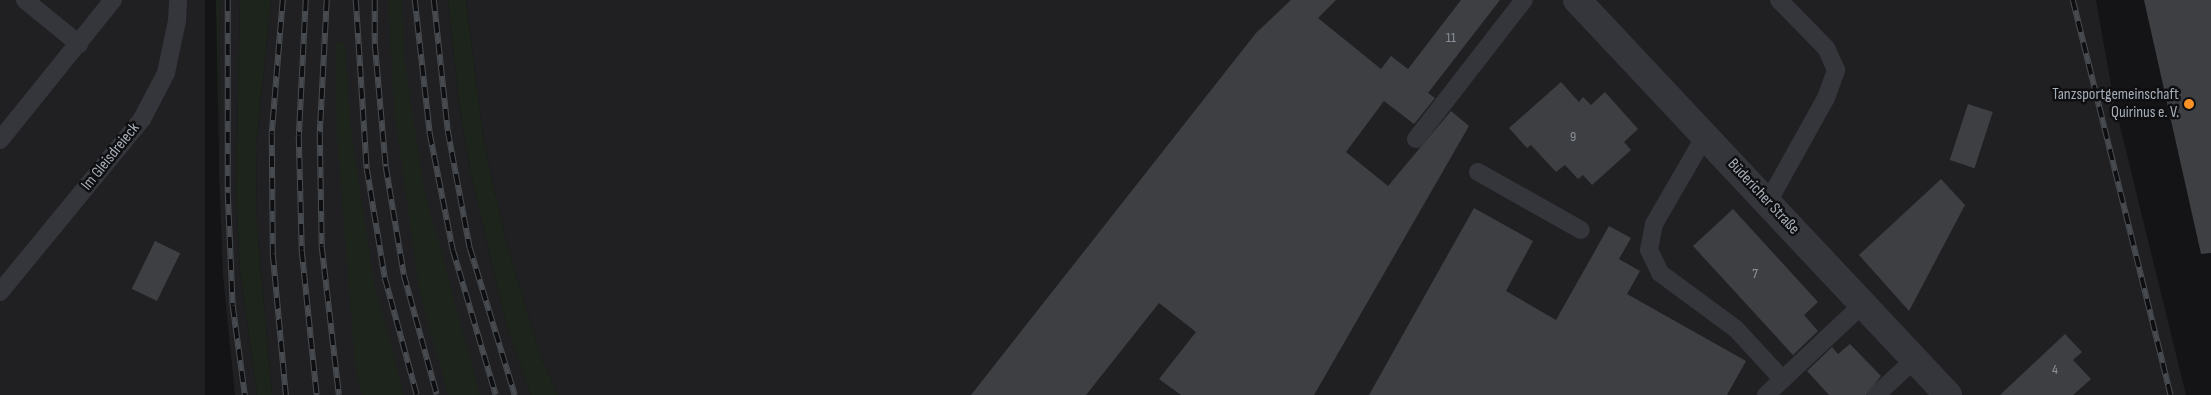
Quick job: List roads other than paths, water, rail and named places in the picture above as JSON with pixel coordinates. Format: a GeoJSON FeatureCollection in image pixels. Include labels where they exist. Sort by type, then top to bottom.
{"type":"FeatureCollection","features":[{"type":"Feature","properties":{"kind":"street","name":"Büdericher Straße"},"geometry":{"type":"LineString","coordinates":[[1577,0],[1948,395]]}},
{"type":"Feature","properties":{"kind":"lane"},"geometry":{"type":"LineString","coordinates":[[25,0],[79,44]]}},
{"type":"Feature","properties":{"kind":"lane"},"geometry":{"type":"LineString","coordinates":[[0,140],[113,0]]}},
{"type":"Feature","properties":{"kind":"lane","name":"Im Gleisdreieck"},"geometry":{"type":"LineString","coordinates":[[0,292],[142,119],[166,74],[177,21],[178,0]]}},
{"type":"Feature","properties":{"kind":"lane"},"geometry":{"type":"LineString","coordinates":[[1416,139],[1524,0]]}},
{"type":"Feature","properties":{"kind":"lane"},"geometry":{"type":"LineString","coordinates":[[1768,202],[1822,106],[1836,70],[1826,48],[1779,0]]}},
{"type":"Feature","properties":{"kind":"lane"},"geometry":{"type":"LineString","coordinates":[[1705,136],[1654,224],[1650,250],[1660,273],[1736,329],[1782,380]]}},
{"type":"Feature","properties":{"kind":"lane"},"geometry":{"type":"LineString","coordinates":[[1478,172],[1581,230]]}},
{"type":"Feature","properties":{"kind":"lane"},"geometry":{"type":"LineString","coordinates":[[1766,395],[1863,304]]}},
{"type":"Feature","properties":{"kind":"lane"},"geometry":{"type":"LineString","coordinates":[[1876,395],[1914,359]]}},
{"type":"Feature","properties":{"kind":"railway"},"geometry":{"type":"LineString","coordinates":[[228,0],[228,193],[233,306],[245,395]]}},
{"type":"Feature","properties":{"kind":"railway"},"geometry":{"type":"LineString","coordinates":[[283,0],[272,134],[273,254],[286,395]]}},
{"type":"Feature","properties":{"kind":"railway"},"geometry":{"type":"LineString","coordinates":[[306,0],[299,136],[302,251],[317,395]]}},
{"type":"Feature","properties":{"kind":"railway"},"geometry":{"type":"LineString","coordinates":[[327,0],[320,134],[322,247],[339,395]]}},
{"type":"Feature","properties":{"kind":"railway"},"geometry":{"type":"LineString","coordinates":[[356,0],[367,169],[385,278],[417,395]]}},
{"type":"Feature","properties":{"kind":"railway"},"geometry":{"type":"LineString","coordinates":[[375,0],[375,44],[386,167],[404,275],[437,395]]}},
{"type":"Feature","properties":{"kind":"railway"},"geometry":{"type":"LineString","coordinates":[[415,0],[430,134],[453,250],[496,395]]}},
{"type":"Feature","properties":{"kind":"railway"},"geometry":{"type":"LineString","coordinates":[[434,0],[448,131],[470,248],[515,395]]}},
{"type":"Feature","properties":{"kind":"railway"},"geometry":{"type":"LineString","coordinates":[[2073,0],[2171,395]]}},
{"type":"Feature","properties":{"kind":"place","name":"Tanzsportgemeinschaft Quirinus e. V."},"geometry":{"type":"Point","coordinates":[2189,104]}}]}
